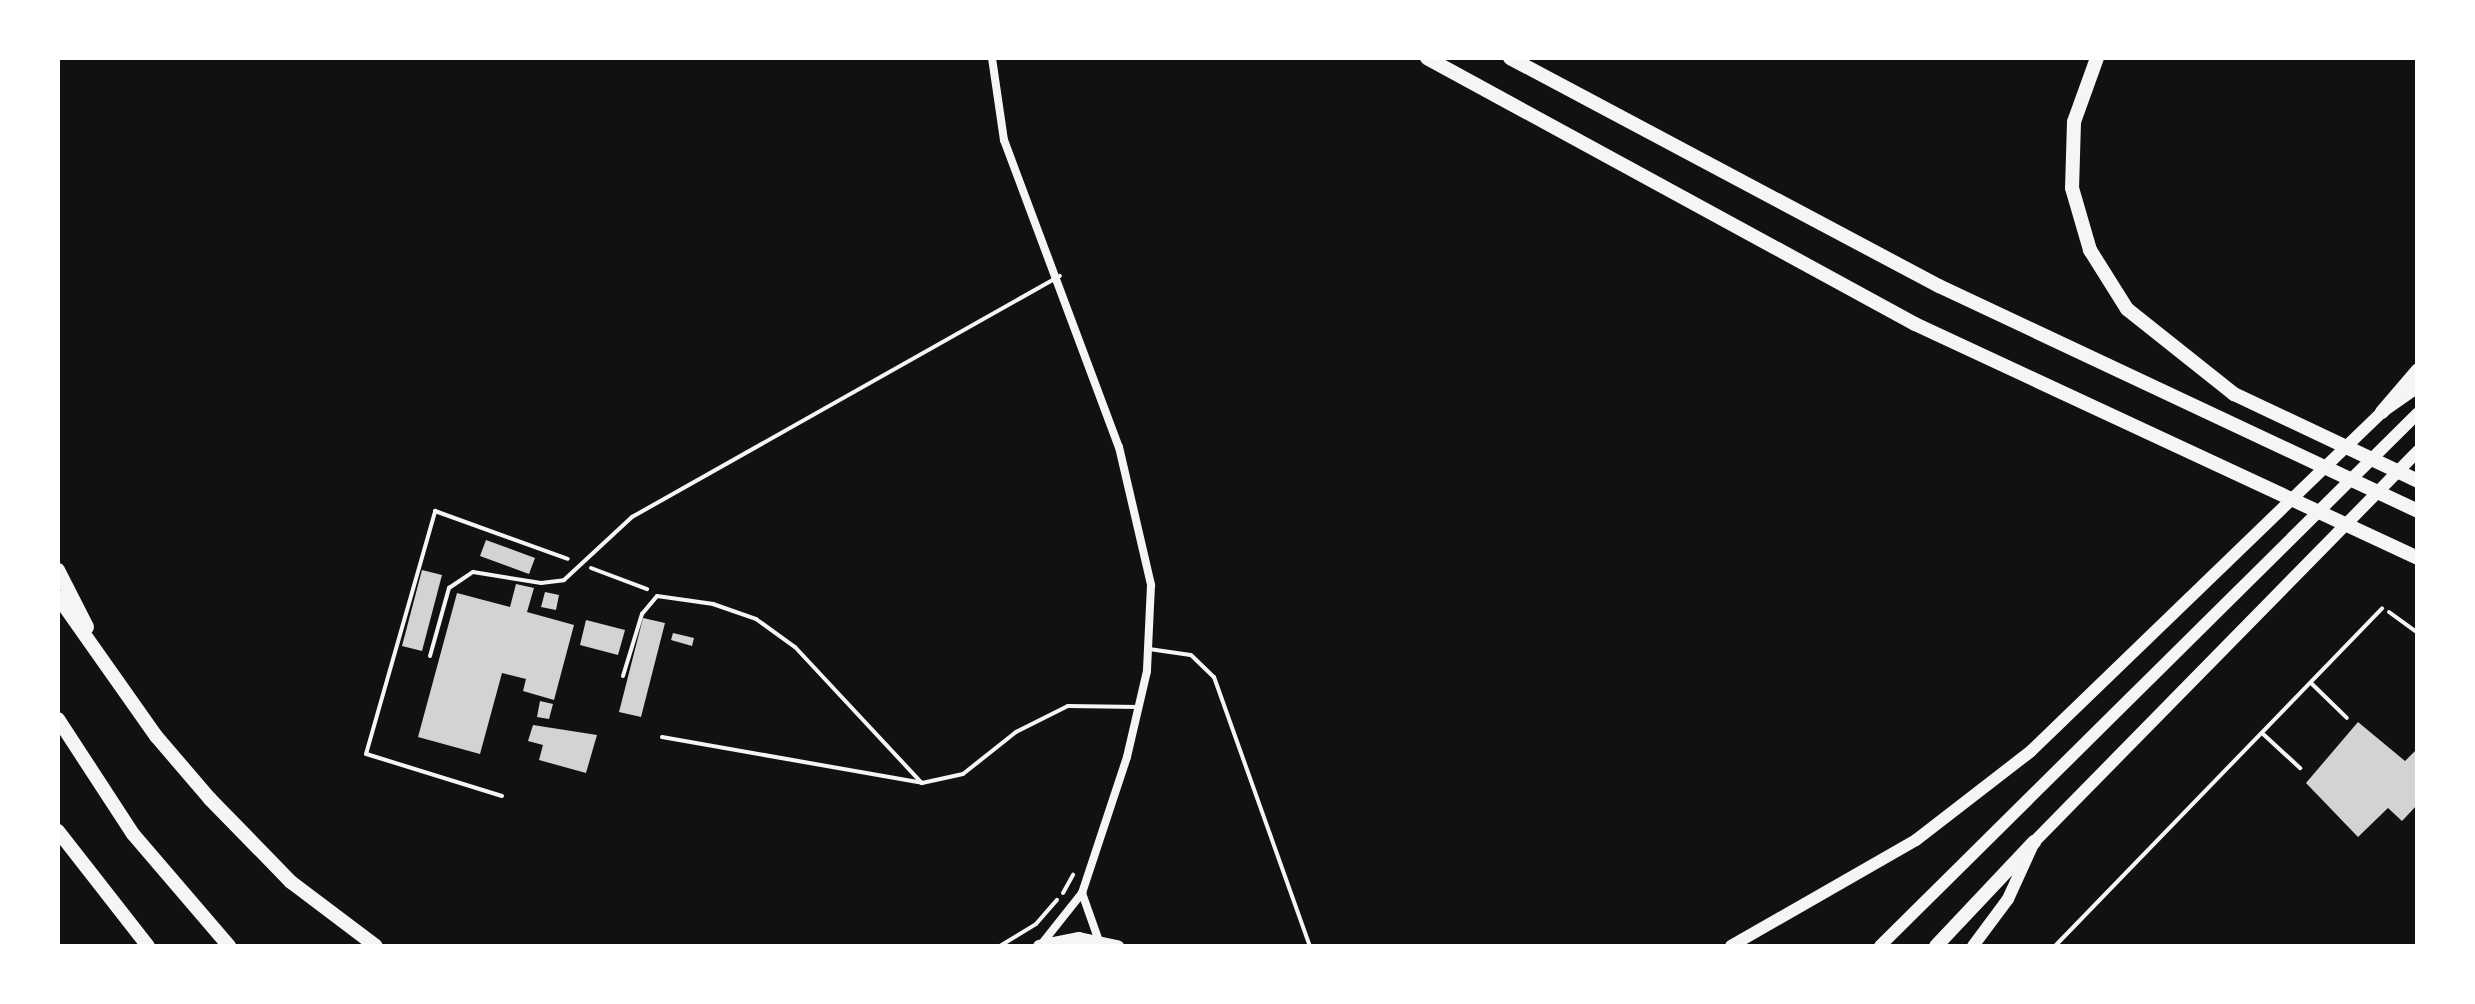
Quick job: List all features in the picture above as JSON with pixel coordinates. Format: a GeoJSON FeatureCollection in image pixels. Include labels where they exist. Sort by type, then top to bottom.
{"type":"FeatureCollection","features":[{"type":"Feature","properties":{"kind":"highway"},"geometry":{"type":"LineString","coordinates":[[1427,58],[1915,324],[2418,558]]}},
{"type":"Feature","properties":{"kind":"highway"},"geometry":{"type":"LineString","coordinates":[[1510,58],[1939,286],[2418,510]]}},
{"type":"Feature","properties":{"kind":"highway"},"geometry":{"type":"LineString","coordinates":[[2096,58],[2074,122],[2072,188],[2090,250],[2126,309],[2234,394],[2418,481]]}},
{"type":"Feature","properties":{"kind":"highway"},"geometry":{"type":"LineString","coordinates":[[1731,946],[1853,879],[1967,802],[2096,692],[2382,412],[2418,370]]}},
{"type":"Feature","properties":{"kind":"highway"},"geometry":{"type":"LineString","coordinates":[[2382,412],[2418,387]]}},
{"type":"Feature","properties":{"kind":"highway"},"geometry":{"type":"LineString","coordinates":[[1880,946],[2287,538],[2418,413]]}},
{"type":"Feature","properties":{"kind":"highway"},"geometry":{"type":"LineString","coordinates":[[1936,946],[2314,550],[2415,453]]}},
{"type":"Feature","properties":{"kind":"highway"},"geometry":{"type":"LineString","coordinates":[[58,570],[121,689]]}},
{"type":"Feature","properties":{"kind":"highway"},"geometry":{"type":"LineString","coordinates":[[58,597],[121,689],[257,850],[376,946]]}},
{"type":"Feature","properties":{"kind":"highway"},"geometry":{"type":"LineString","coordinates":[[58,718],[132,834],[228,946]]}},
{"type":"Feature","properties":{"kind":"highway"},"geometry":{"type":"LineString","coordinates":[[58,831],[148,946]]}},
{"type":"Feature","properties":{"kind":"highway"},"geometry":{"type":"LineString","coordinates":[[1972,946],[2008,899],[2034,842]]}},
{"type":"Feature","properties":{"kind":"highway"},"geometry":{"type":"LineString","coordinates":[[1040,946],[1098,940],[1118,946]]}},
{"type":"Feature","properties":{"kind":"street"},"geometry":{"type":"LineString","coordinates":[[992,58],[1004,140],[1060,276],[1142,526],[1151,584],[1148,650],[1139,707],[1082,893],[1040,946]]}},
{"type":"Feature","properties":{"kind":"street"},"geometry":{"type":"LineString","coordinates":[[1082,893],[1098,940]]}},
{"type":"Feature","properties":{"kind":"lane"},"geometry":{"type":"LineString","coordinates":[[430,656],[449,588],[473,572],[541,583],[564,580],[632,517],[1060,276]]}},
{"type":"Feature","properties":{"kind":"lane"},"geometry":{"type":"LineString","coordinates":[[623,676],[642,614],[666,596],[756,620],[795,647],[922,784]]}},
{"type":"Feature","properties":{"kind":"lane"},"geometry":{"type":"LineString","coordinates":[[2055,946],[2382,608]]}},
{"type":"Feature","properties":{"kind":"lane"},"geometry":{"type":"LineString","coordinates":[[1148,650],[1191,656],[1214,677],[1310,946]]}},
{"type":"Feature","properties":{"kind":"lane"},"geometry":{"type":"LineString","coordinates":[[2311,683],[2347,718]]}},
{"type":"Feature","properties":{"kind":"lane"},"geometry":{"type":"LineString","coordinates":[[662,736],[922,784],[963,774],[1016,732],[1068,706],[1088,701],[1139,707]]}},
{"type":"Feature","properties":{"kind":"lane"},"geometry":{"type":"LineString","coordinates":[[2262,733],[2300,768]]}},
{"type":"Feature","properties":{"kind":"path"},"geometry":{"type":"LineString","coordinates":[[502,796],[366,754],[434,511],[666,596]]}},
{"type":"Feature","properties":{"kind":"path"},"geometry":{"type":"LineString","coordinates":[[2382,608],[2418,633]]}},
{"type":"Feature","properties":{"kind":"path"},"geometry":{"type":"LineString","coordinates":[[1000,946],[1036,924],[1078,864]]}},
{"type":"Feature","properties":{"kind":"building"},"geometry":{"type":"Polygon","coordinates":[[[486,540],[535,558],[529,574],[480,556],[486,540]]]}},
{"type":"Feature","properties":{"kind":"building"},"geometry":{"type":"Polygon","coordinates":[[[422,570],[442,575],[422,651],[402,646],[422,570]]]}},
{"type":"Feature","properties":{"kind":"building"},"geometry":{"type":"Polygon","coordinates":[[[516,584],[534,588],[527,612],[574,625],[554,700],[523,691],[526,679],[502,673],[480,754],[418,737],[457,593],[510,607],[516,584]]]}},
{"type":"Feature","properties":{"kind":"building"},"geometry":{"type":"Polygon","coordinates":[[[545,592],[559,595],[556,610],[541,607],[545,592]]]}},
{"type":"Feature","properties":{"kind":"building"},"geometry":{"type":"Polygon","coordinates":[[[643,618],[665,623],[641,717],[619,712],[643,618]]]}},
{"type":"Feature","properties":{"kind":"building"},"geometry":{"type":"Polygon","coordinates":[[[586,620],[625,630],[618,655],[580,645],[586,620]]]}},
{"type":"Feature","properties":{"kind":"building"},"geometry":{"type":"Polygon","coordinates":[[[673,633],[694,638],[692,646],[671,640],[673,633]]]}},
{"type":"Feature","properties":{"kind":"building"},"geometry":{"type":"Polygon","coordinates":[[[540,701],[553,704],[549,719],[537,717],[540,701]]]}},
{"type":"Feature","properties":{"kind":"building"},"geometry":{"type":"Polygon","coordinates":[[[2358,722],[2405,761],[2418,748],[2418,804],[2402,821],[2388,808],[2358,837],[2306,783],[2358,722]]]}},
{"type":"Feature","properties":{"kind":"building"},"geometry":{"type":"Polygon","coordinates":[[[533,725],[597,735],[586,773],[539,760],[543,745],[528,741],[533,725]]]}}]}
